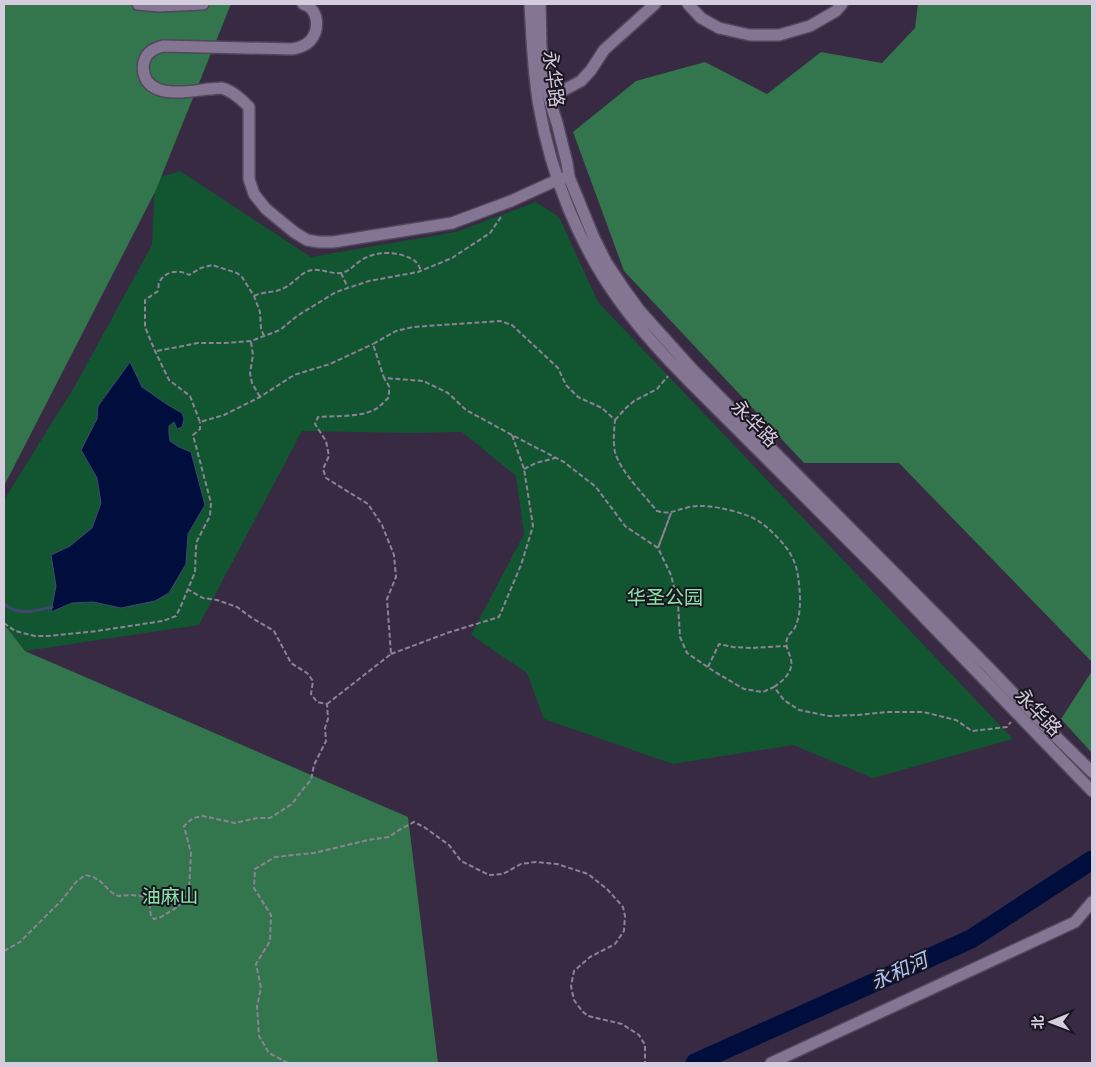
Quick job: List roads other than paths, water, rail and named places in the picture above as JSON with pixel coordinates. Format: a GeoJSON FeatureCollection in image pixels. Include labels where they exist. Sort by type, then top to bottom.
{"type":"FeatureCollection","features":[{"type":"Feature","properties":{"kind":"street"},"geometry":{"type":"LineString","coordinates":[[138,4],[158,6],[203,4]]}},
{"type":"Feature","properties":{"kind":"street"},"geometry":{"type":"LineString","coordinates":[[303,4],[313,11],[317,18],[317,27],[310,42],[301,47],[292,49],[163,46],[150,52],[145,58],[143,67],[144,76],[150,84],[159,89],[177,92],[221,88],[240,98],[250,107],[249,179],[254,194],[266,209],[294,232],[307,240],[334,242],[452,223],[512,201],[563,178]]}},
{"type":"Feature","properties":{"kind":"street","name":"永华路"},"geometry":{"type":"LineString","coordinates":[[538,4],[535,78],[539,107],[550,156],[606,262],[624,289],[640,311],[692,369],[1092,772]]}},
{"type":"Feature","properties":{"kind":"street","name":"永华路"},"geometry":{"type":"LineString","coordinates":[[538,4],[541,47],[549,98],[566,158],[563,178],[582,236],[606,282],[621,304],[676,368],[890,582],[1092,791]]}},
{"type":"Feature","properties":{"kind":"street"},"geometry":{"type":"LineString","coordinates":[[549,98],[581,81],[604,50],[655,4]]}},
{"type":"Feature","properties":{"kind":"street"},"geometry":{"type":"LineString","coordinates":[[688,4],[701,18],[719,28],[750,35],[779,35],[810,26],[836,11],[842,4]]}},
{"type":"Feature","properties":{"kind":"street"},"geometry":{"type":"LineString","coordinates":[[771,1063],[1075,922],[1092,902]]}},
{"type":"Feature","properties":{"kind":"waterway"},"geometry":{"type":"LineString","coordinates":[[4,604],[9,608],[21,611],[33,611],[52,607]]}},
{"type":"Feature","properties":{"kind":"waterway","name":"永和河"},"geometry":{"type":"LineString","coordinates":[[695,1063],[971,939],[1092,860]]}},
{"type":"Feature","properties":{"kind":"park label","name":"华圣公园"},"geometry":{"type":"Point","coordinates":[665,597]}},
{"type":"Feature","properties":{"kind":"park label","name":"油麻山"},"geometry":{"type":"Point","coordinates":[170,896]}}]}
